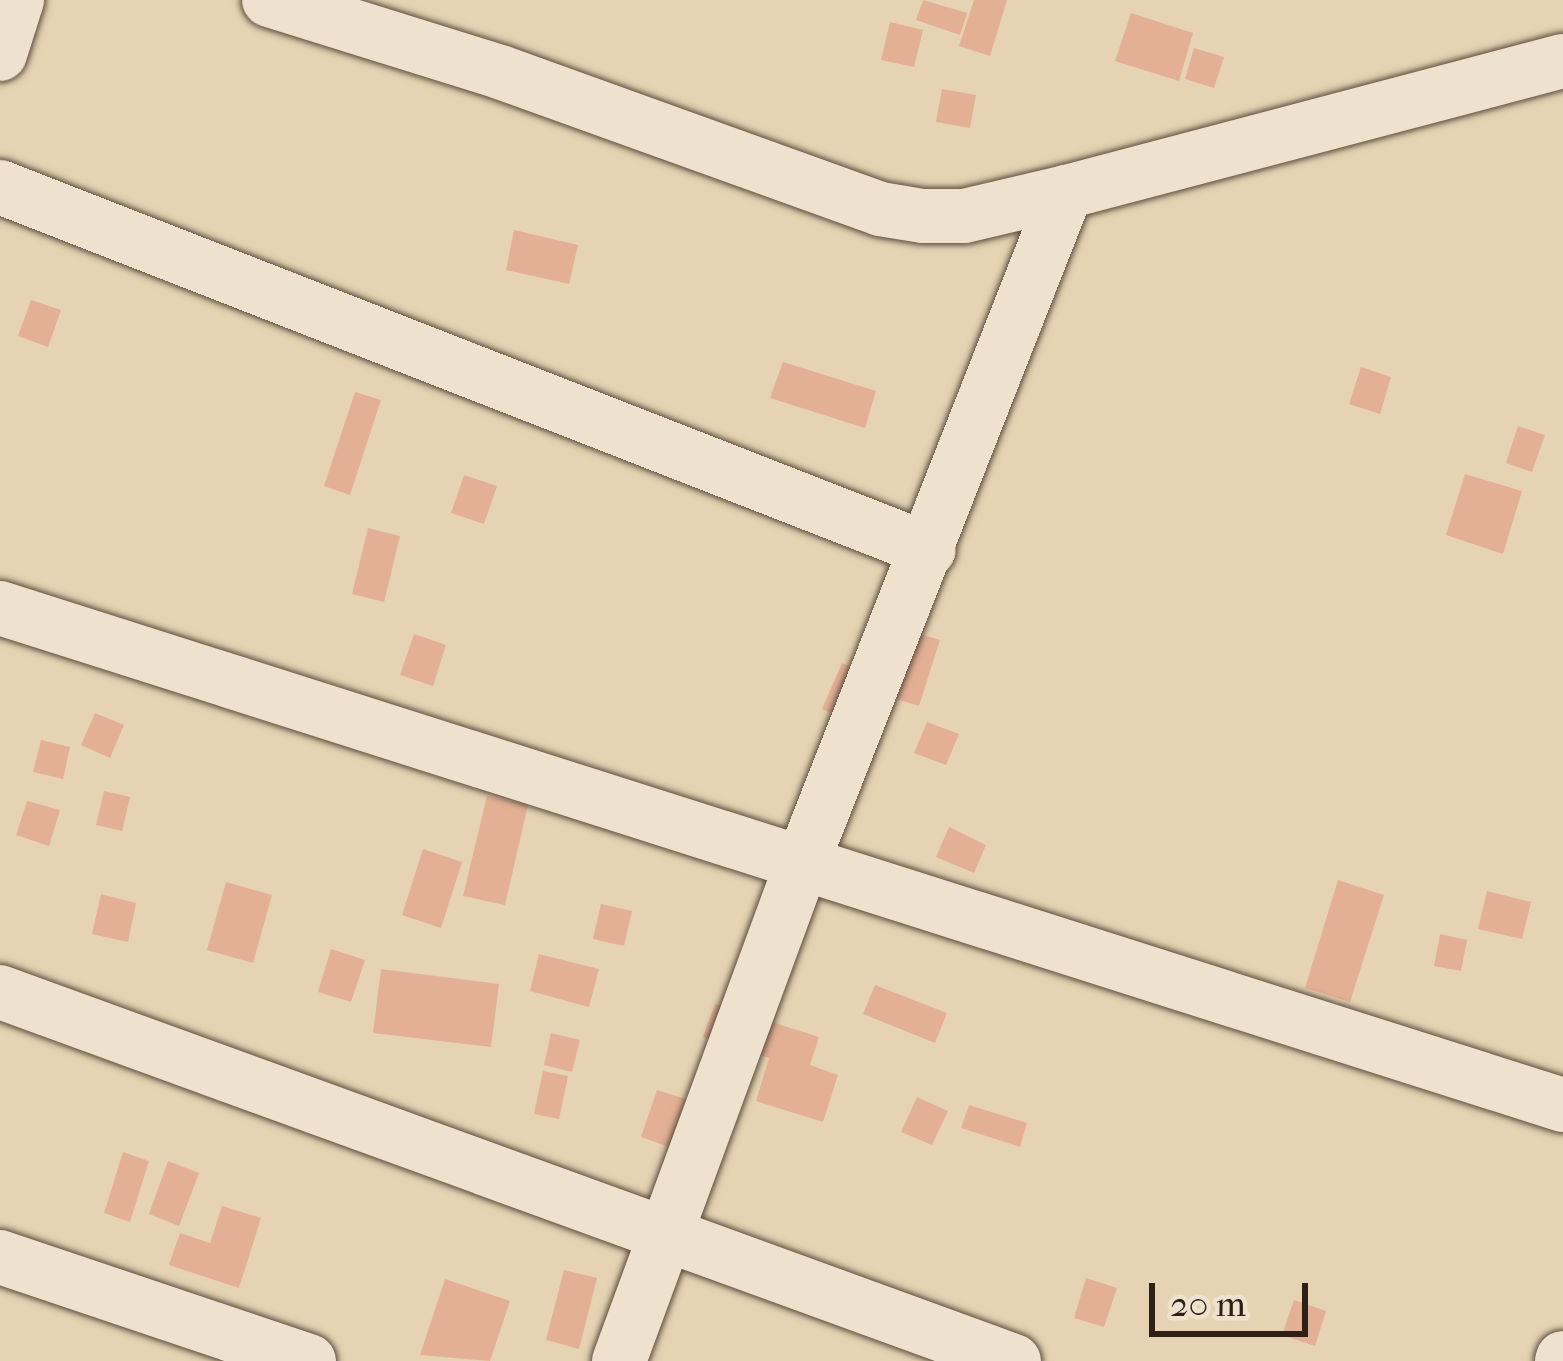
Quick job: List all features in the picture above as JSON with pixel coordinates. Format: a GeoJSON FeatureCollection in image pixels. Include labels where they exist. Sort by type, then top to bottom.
{"type":"FeatureCollection","features":[{"type":"Feature","properties":{"kind":"street"},"geometry":{"type":"LineString","coordinates":[[0,54],[17,0]]}},
{"type":"Feature","properties":{"kind":"street"},"geometry":{"type":"LineString","coordinates":[[269,0],[500,72],[880,209],[964,216],[1563,61]]}},
{"type":"Feature","properties":{"kind":"street"},"geometry":{"type":"LineString","coordinates":[[0,187],[929,550]]}},
{"type":"Feature","properties":{"kind":"street"},"geometry":{"type":"LineString","coordinates":[[619,1361],[661,1234],[802,861],[929,550],[1066,192]]}},
{"type":"Feature","properties":{"kind":"street"},"geometry":{"type":"LineString","coordinates":[[0,608],[1563,1105]]}},
{"type":"Feature","properties":{"kind":"street"},"geometry":{"type":"LineString","coordinates":[[0,992],[1014,1361]]}},
{"type":"Feature","properties":{"kind":"street"},"geometry":{"type":"LineString","coordinates":[[0,1257],[308,1361]]}},
{"type":"Feature","properties":{"kind":"building"},"geometry":{"type":"Polygon","coordinates":[[[923,0],[967,13],[960,35],[916,20],[923,0]]]}},
{"type":"Feature","properties":{"kind":"building"},"geometry":{"type":"Polygon","coordinates":[[[974,0],[1007,0],[990,56],[959,46],[974,0]]]}},
{"type":"Feature","properties":{"kind":"building"},"geometry":{"type":"Polygon","coordinates":[[[1131,13],[1193,33],[1179,81],[1115,61],[1131,13]]]}},
{"type":"Feature","properties":{"kind":"building"},"geometry":{"type":"Polygon","coordinates":[[[890,22],[923,30],[914,67],[881,60],[890,22]]]}},
{"type":"Feature","properties":{"kind":"building"},"geometry":{"type":"Polygon","coordinates":[[[1194,48],[1224,57],[1214,88],[1185,79],[1194,48]]]}},
{"type":"Feature","properties":{"kind":"building"},"geometry":{"type":"Polygon","coordinates":[[[942,89],[976,95],[970,128],[936,122],[942,89]]]}},
{"type":"Feature","properties":{"kind":"building"},"geometry":{"type":"Polygon","coordinates":[[[514,230],[578,245],[569,284],[506,270],[514,230]]]}},
{"type":"Feature","properties":{"kind":"building"},"geometry":{"type":"Polygon","coordinates":[[[31,300],[61,310],[48,347],[18,336],[31,300]]]}},
{"type":"Feature","properties":{"kind":"building"},"geometry":{"type":"Polygon","coordinates":[[[783,362],[876,391],[865,428],[770,398],[783,362]]]}},
{"type":"Feature","properties":{"kind":"building"},"geometry":{"type":"Polygon","coordinates":[[[1361,367],[1391,377],[1380,414],[1349,404],[1361,367]]]}},
{"type":"Feature","properties":{"kind":"building"},"geometry":{"type":"Polygon","coordinates":[[[355,392],[381,400],[350,495],[324,486],[355,392]]]}},
{"type":"Feature","properties":{"kind":"building"},"geometry":{"type":"Polygon","coordinates":[[[1518,426],[1545,435],[1532,472],[1506,463],[1518,426]]]}},
{"type":"Feature","properties":{"kind":"building"},"geometry":{"type":"Polygon","coordinates":[[[1465,474],[1522,491],[1503,554],[1446,535],[1465,474]]]}},
{"type":"Feature","properties":{"kind":"building"},"geometry":{"type":"Polygon","coordinates":[[[464,475],[497,486],[484,524],[451,513],[464,475]]]}},
{"type":"Feature","properties":{"kind":"building"},"geometry":{"type":"Polygon","coordinates":[[[368,528],[400,536],[384,602],[352,594],[368,528]]]}},
{"type":"Feature","properties":{"kind":"building"},"geometry":{"type":"Polygon","coordinates":[[[914,632],[940,640],[919,706],[893,698],[914,632]]]}},
{"type":"Feature","properties":{"kind":"building"},"geometry":{"type":"Polygon","coordinates":[[[414,634],[446,645],[433,686],[400,675],[414,634]]]}},
{"type":"Feature","properties":{"kind":"building"},"geometry":{"type":"Polygon","coordinates":[[[842,663],[871,675],[851,721],[822,709],[842,663]]]}},
{"type":"Feature","properties":{"kind":"building"},"geometry":{"type":"Polygon","coordinates":[[[95,713],[124,725],[110,758],[81,745],[95,713]]]}},
{"type":"Feature","properties":{"kind":"building"},"geometry":{"type":"Polygon","coordinates":[[[927,722],[959,734],[946,765],[914,753],[927,722]]]}},
{"type":"Feature","properties":{"kind":"building"},"geometry":{"type":"Polygon","coordinates":[[[41,740],[70,747],[63,779],[33,772],[41,740]]]}},
{"type":"Feature","properties":{"kind":"building"},"geometry":{"type":"Polygon","coordinates":[[[104,791],[130,797],[122,831],[96,825],[104,791]]]}},
{"type":"Feature","properties":{"kind":"building"},"geometry":{"type":"Polygon","coordinates":[[[487,796],[528,805],[505,905],[463,896],[487,796]]]}},
{"type":"Feature","properties":{"kind":"building"},"geometry":{"type":"Polygon","coordinates":[[[27,801],[60,810],[49,846],[16,835],[27,801]]]}},
{"type":"Feature","properties":{"kind":"building"},"geometry":{"type":"Polygon","coordinates":[[[949,827],[986,845],[974,873],[936,857],[949,827]]]}},
{"type":"Feature","properties":{"kind":"building"},"geometry":{"type":"Polygon","coordinates":[[[423,849],[462,862],[441,928],[402,915],[423,849]]]}},
{"type":"Feature","properties":{"kind":"building"},"geometry":{"type":"Polygon","coordinates":[[[1338,880],[1384,895],[1350,1002],[1305,988],[1338,880]]]}},
{"type":"Feature","properties":{"kind":"building"},"geometry":{"type":"Polygon","coordinates":[[[226,882],[272,895],[253,963],[207,950],[226,882]]]}},
{"type":"Feature","properties":{"kind":"building"},"geometry":{"type":"Polygon","coordinates":[[[1487,891],[1531,902],[1522,939],[1478,929],[1487,891]]]}},
{"type":"Feature","properties":{"kind":"building"},"geometry":{"type":"Polygon","coordinates":[[[101,894],[136,903],[128,942],[92,934],[101,894]]]}},
{"type":"Feature","properties":{"kind":"building"},"geometry":{"type":"Polygon","coordinates":[[[601,904],[632,911],[624,946],[593,939],[601,904]]]}},
{"type":"Feature","properties":{"kind":"building"},"geometry":{"type":"Polygon","coordinates":[[[1440,934],[1467,940],[1461,971],[1434,966],[1440,934]]]}},
{"type":"Feature","properties":{"kind":"building"},"geometry":{"type":"Polygon","coordinates":[[[331,949],[365,960],[351,1002],[318,992],[331,949]]]}},
{"type":"Feature","properties":{"kind":"building"},"geometry":{"type":"Polygon","coordinates":[[[539,954],[599,969],[589,1007],[530,991],[539,954]]]}},
{"type":"Feature","properties":{"kind":"building"},"geometry":{"type":"Polygon","coordinates":[[[381,969],[499,984],[491,1047],[373,1033],[381,969]]]}},
{"type":"Feature","properties":{"kind":"building"},"geometry":{"type":"Polygon","coordinates":[[[875,985],[947,1013],[935,1043],[863,1014],[875,985]]]}},
{"type":"Feature","properties":{"kind":"building"},"geometry":{"type":"Polygon","coordinates":[[[715,1004],[819,1037],[810,1065],[838,1075],[823,1122],[756,1101],[769,1058],[703,1037],[715,1004]]]}},
{"type":"Feature","properties":{"kind":"building"},"geometry":{"type":"Polygon","coordinates":[[[551,1033],[580,1040],[572,1072],[544,1065],[551,1033]]]}},
{"type":"Feature","properties":{"kind":"building"},"geometry":{"type":"Polygon","coordinates":[[[543,1071],[568,1076],[559,1119],[534,1114],[543,1071]]]}},
{"type":"Feature","properties":{"kind":"building"},"geometry":{"type":"Polygon","coordinates":[[[657,1090],[686,1099],[669,1147],[641,1137],[657,1090]]]}},
{"type":"Feature","properties":{"kind":"building"},"geometry":{"type":"Polygon","coordinates":[[[917,1097],[948,1111],[932,1145],[901,1132],[917,1097]]]}},
{"type":"Feature","properties":{"kind":"building"},"geometry":{"type":"Polygon","coordinates":[[[969,1105],[1027,1123],[1020,1147],[961,1128],[969,1105]]]}},
{"type":"Feature","properties":{"kind":"building"},"geometry":{"type":"Polygon","coordinates":[[[123,1152],[149,1161],[130,1222],[104,1213],[123,1152]]]}},
{"type":"Feature","properties":{"kind":"building"},"geometry":{"type":"Polygon","coordinates":[[[168,1161],[199,1173],[179,1226],[149,1214],[168,1161]]]}},
{"type":"Feature","properties":{"kind":"building"},"geometry":{"type":"Polygon","coordinates":[[[222,1206],[261,1218],[239,1288],[169,1265],[180,1233],[210,1243],[222,1206]]]}},
{"type":"Feature","properties":{"kind":"building"},"geometry":{"type":"Polygon","coordinates":[[[564,1270],[597,1278],[579,1349],[546,1340],[564,1270]]]}},
{"type":"Feature","properties":{"kind":"building"},"geometry":{"type":"Polygon","coordinates":[[[1086,1278],[1117,1288],[1104,1327],[1074,1318],[1086,1278]]]}},
{"type":"Feature","properties":{"kind":"building"},"geometry":{"type":"Polygon","coordinates":[[[445,1279],[510,1301],[490,1361],[420,1355],[445,1279]]]}},
{"type":"Feature","properties":{"kind":"building"},"geometry":{"type":"Polygon","coordinates":[[[1294,1300],[1326,1311],[1315,1346],[1282,1335],[1294,1300]]]}}]}
